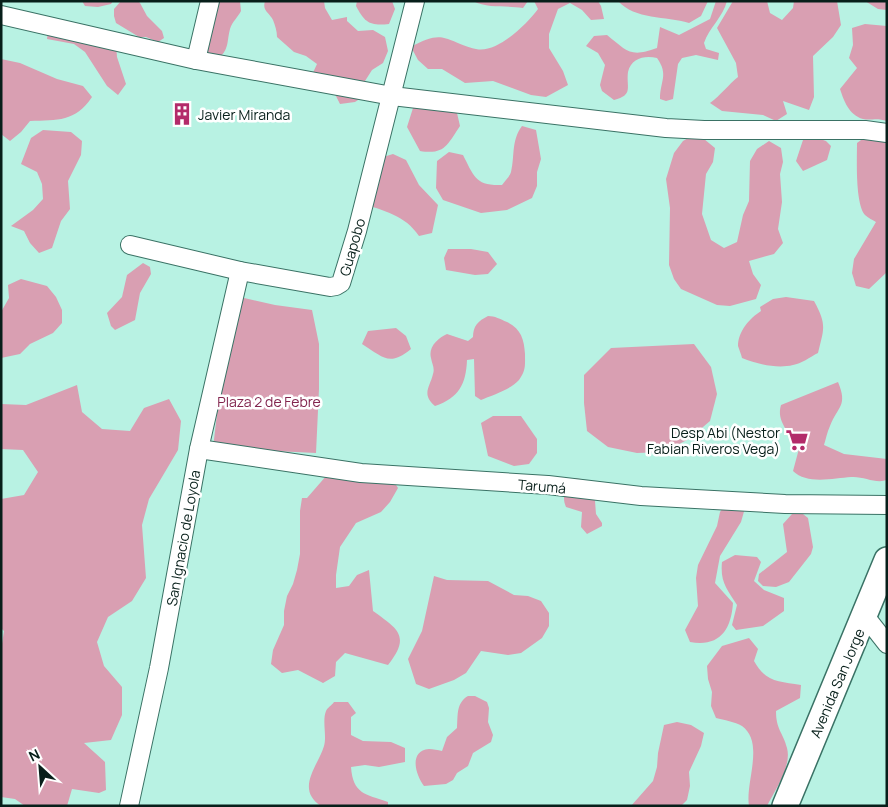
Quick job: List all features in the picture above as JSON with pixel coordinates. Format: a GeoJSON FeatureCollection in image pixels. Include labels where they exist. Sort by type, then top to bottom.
{"type":"FeatureCollection","features":[{"type":"Feature","properties":{"kind":"street"},"geometry":{"type":"LineString","coordinates":[[196,60],[210,1]]}},
{"type":"Feature","properties":{"kind":"street","name":"Guapobo"},"geometry":{"type":"LineString","coordinates":[[130,245],[240,271],[330,287],[341,283],[357,231],[415,1]]}},
{"type":"Feature","properties":{"kind":"street"},"geometry":{"type":"LineString","coordinates":[[1,15],[196,60],[392,96],[666,128],[704,130],[857,130],[887,133]]}},
{"type":"Feature","properties":{"kind":"street","name":"San Ignacio de Loyola"},"geometry":{"type":"LineString","coordinates":[[129,806],[159,668],[199,449],[240,271]]}},
{"type":"Feature","properties":{"kind":"street","name":"Tarumá"},"geometry":{"type":"LineString","coordinates":[[199,449],[361,473],[548,485],[641,496],[784,504],[887,505]]}},
{"type":"Feature","properties":{"kind":"street","name":"Avenida San Jorge"},"geometry":{"type":"LineString","coordinates":[[785,806],[887,560]]}},
{"type":"Feature","properties":{"kind":"street"},"geometry":{"type":"LineString","coordinates":[[864,616],[887,644]]}},
{"type":"Feature","properties":{"kind":"green space"},"geometry":{"type":"Polygon","coordinates":[[[82,1],[113,1],[111,4],[98,7],[85,6],[82,1]]]}},
{"type":"Feature","properties":{"kind":"green space"},"geometry":{"type":"Polygon","coordinates":[[[121,1],[138,1],[147,16],[162,31],[164,38],[158,42],[146,37],[139,37],[116,23],[114,9],[121,1]]]}},
{"type":"Feature","properties":{"kind":"green space"},"geometry":{"type":"Polygon","coordinates":[[[218,1],[240,1],[241,11],[231,26],[224,53],[221,56],[208,58],[195,41],[218,1]]]}},
{"type":"Feature","properties":{"kind":"green space"},"geometry":{"type":"Polygon","coordinates":[[[265,1],[324,1],[325,8],[332,20],[347,17],[347,21],[358,31],[373,30],[385,37],[388,51],[383,63],[372,70],[365,81],[367,94],[355,102],[340,104],[334,92],[311,77],[317,64],[306,56],[294,52],[277,37],[273,20],[265,9],[265,1]]]}},
{"type":"Feature","properties":{"kind":"green space"},"geometry":{"type":"Polygon","coordinates":[[[357,1],[392,1],[395,9],[389,24],[373,24],[365,20],[356,6],[357,1]]]}},
{"type":"Feature","properties":{"kind":"green space"},"geometry":{"type":"Polygon","coordinates":[[[473,1],[528,1],[523,8],[491,6],[473,1]]]}},
{"type":"Feature","properties":{"kind":"green space"},"geometry":{"type":"Polygon","coordinates":[[[534,1],[598,1],[604,19],[591,20],[582,10],[570,3],[558,9],[549,34],[549,48],[563,71],[568,85],[546,97],[531,95],[493,81],[465,83],[442,69],[428,69],[418,60],[411,47],[422,41],[438,37],[476,49],[493,47],[519,30],[533,15],[538,9],[534,1]]]}},
{"type":"Feature","properties":{"kind":"green space"},"geometry":{"type":"Polygon","coordinates":[[[618,1],[708,1],[701,16],[689,23],[642,14],[625,7],[618,1]]]}},
{"type":"Feature","properties":{"kind":"green space"},"geometry":{"type":"Polygon","coordinates":[[[716,1],[727,1],[704,43],[706,49],[719,53],[718,60],[696,55],[682,58],[678,64],[673,99],[666,101],[660,99],[663,69],[657,58],[652,57],[643,57],[632,63],[628,72],[628,90],[624,96],[614,100],[602,91],[600,85],[605,65],[598,53],[586,46],[594,36],[607,35],[629,51],[648,51],[657,48],[660,27],[679,35],[710,19],[716,1]]]}},
{"type":"Feature","properties":{"kind":"green space"},"geometry":{"type":"Polygon","coordinates":[[[733,1],[767,1],[770,13],[782,20],[793,8],[794,1],[837,1],[841,25],[833,37],[813,56],[814,97],[809,110],[783,101],[787,114],[776,121],[763,115],[722,111],[710,103],[738,77],[736,63],[717,28],[733,1]]]}},
{"type":"Feature","properties":{"kind":"green space"},"geometry":{"type":"Polygon","coordinates":[[[865,1],[887,1],[887,10],[878,9],[865,1]]]}},
{"type":"Feature","properties":{"kind":"green space"},"geometry":{"type":"Polygon","coordinates":[[[865,24],[887,26],[887,121],[858,117],[845,103],[840,89],[857,68],[849,58],[853,45],[852,28],[865,24]]]}},
{"type":"Feature","properties":{"kind":"green space"},"geometry":{"type":"Polygon","coordinates":[[[48,31],[116,44],[117,57],[126,84],[118,95],[107,86],[85,52],[74,44],[47,39],[48,31]]]}},
{"type":"Feature","properties":{"kind":"green space"},"geometry":{"type":"Polygon","coordinates":[[[1,59],[20,63],[57,79],[83,86],[92,97],[79,111],[65,118],[30,121],[10,141],[1,134],[1,59]]]}},
{"type":"Feature","properties":{"kind":"green space"},"geometry":{"type":"Polygon","coordinates":[[[442,107],[457,113],[460,126],[448,143],[440,150],[420,151],[407,127],[413,108],[442,107]]]}},
{"type":"Feature","properties":{"kind":"green space"},"geometry":{"type":"Polygon","coordinates":[[[522,126],[536,130],[541,159],[537,172],[537,186],[532,198],[507,210],[481,213],[443,200],[436,188],[437,161],[449,152],[463,155],[476,178],[486,184],[502,185],[511,172],[516,137],[522,126]]]}},
{"type":"Feature","properties":{"kind":"green space"},"geometry":{"type":"Polygon","coordinates":[[[43,130],[71,132],[82,141],[81,155],[68,181],[70,209],[61,221],[52,248],[39,253],[30,243],[24,231],[11,226],[33,210],[43,199],[42,184],[37,172],[21,164],[31,138],[43,130]]]}},
{"type":"Feature","properties":{"kind":"green space"},"geometry":{"type":"Polygon","coordinates":[[[805,134],[826,141],[831,146],[827,160],[803,171],[796,161],[805,134]]]}},
{"type":"Feature","properties":{"kind":"green space"},"geometry":{"type":"Polygon","coordinates":[[[868,135],[887,139],[887,272],[869,289],[856,286],[852,273],[854,259],[876,222],[865,215],[858,191],[857,143],[868,135]]]}},
{"type":"Feature","properties":{"kind":"green space"},"geometry":{"type":"Polygon","coordinates":[[[690,137],[704,139],[715,148],[713,162],[706,174],[702,214],[711,240],[724,248],[737,242],[743,215],[749,201],[750,161],[757,149],[769,141],[781,148],[783,162],[780,174],[782,202],[778,229],[783,243],[774,254],[749,261],[753,274],[761,285],[756,299],[730,306],[717,305],[681,289],[674,279],[669,265],[670,208],[666,179],[674,153],[683,141],[690,137]]]}},
{"type":"Feature","properties":{"kind":"green space"},"geometry":{"type":"Polygon","coordinates":[[[393,154],[406,160],[419,185],[438,205],[432,233],[419,236],[401,218],[361,203],[380,158],[393,154]]]}},
{"type":"Feature","properties":{"kind":"green space"},"geometry":{"type":"Polygon","coordinates":[[[448,249],[471,249],[488,252],[497,264],[488,274],[475,275],[446,270],[444,258],[448,249]]]}},
{"type":"Feature","properties":{"kind":"green space"},"geometry":{"type":"Polygon","coordinates":[[[143,263],[150,267],[151,274],[140,293],[135,320],[115,330],[111,326],[107,313],[122,297],[127,275],[143,263]]]}},
{"type":"Feature","properties":{"kind":"green space"},"geometry":{"type":"Polygon","coordinates":[[[21,279],[47,286],[56,297],[62,310],[62,323],[53,333],[30,344],[20,354],[1,358],[1,312],[9,298],[8,285],[21,279]]]}},
{"type":"Feature","properties":{"kind":"green space","name":"Plaza 2 de Febre"},"geometry":{"type":"Polygon","coordinates":[[[231,295],[275,305],[312,310],[319,344],[316,453],[213,448],[231,295]]]}},
{"type":"Feature","properties":{"kind":"green space"},"geometry":{"type":"Polygon","coordinates":[[[786,297],[814,301],[823,321],[822,338],[818,353],[799,363],[787,366],[767,365],[742,358],[738,346],[740,335],[745,326],[761,311],[760,307],[773,299],[786,297]]]}},
{"type":"Feature","properties":{"kind":"green space"},"geometry":{"type":"Polygon","coordinates":[[[488,316],[507,322],[519,331],[524,344],[525,354],[525,368],[521,377],[511,387],[481,400],[475,396],[474,359],[467,360],[465,376],[460,389],[450,399],[435,406],[427,394],[434,372],[430,354],[432,347],[437,340],[447,334],[468,341],[473,337],[477,324],[488,316]]]}},
{"type":"Feature","properties":{"kind":"green space"},"geometry":{"type":"Polygon","coordinates":[[[396,328],[406,336],[411,349],[397,358],[391,359],[381,356],[362,344],[368,331],[396,328]]]}},
{"type":"Feature","properties":{"kind":"green space"},"geometry":{"type":"Polygon","coordinates":[[[694,344],[711,367],[717,394],[710,421],[689,439],[663,452],[637,453],[608,447],[587,431],[584,375],[611,348],[694,344]]]}},
{"type":"Feature","properties":{"kind":"green space"},"geometry":{"type":"Polygon","coordinates":[[[838,382],[842,396],[841,406],[829,428],[824,445],[844,454],[887,459],[887,480],[878,481],[856,477],[813,479],[806,478],[793,471],[800,445],[784,427],[780,416],[781,405],[838,382]]]}},
{"type":"Feature","properties":{"kind":"green space"},"geometry":{"type":"Polygon","coordinates":[[[77,385],[82,412],[102,429],[130,431],[144,408],[169,399],[181,421],[178,450],[149,499],[142,525],[146,578],[132,601],[108,617],[97,642],[104,666],[122,687],[122,715],[111,740],[84,743],[105,762],[106,790],[99,793],[72,789],[67,806],[25,806],[15,799],[1,797],[1,650],[4,631],[1,628],[1,499],[24,495],[38,472],[23,450],[1,449],[1,404],[26,405],[77,385]]]}},
{"type":"Feature","properties":{"kind":"green space"},"geometry":{"type":"Polygon","coordinates":[[[493,416],[521,416],[537,439],[537,453],[529,464],[514,466],[488,456],[481,423],[493,416]]]}},
{"type":"Feature","properties":{"kind":"green space"},"geometry":{"type":"Polygon","coordinates":[[[327,475],[391,477],[398,488],[390,502],[381,512],[356,523],[340,547],[336,588],[349,586],[357,575],[369,570],[373,611],[395,628],[400,640],[399,647],[388,665],[345,653],[336,662],[335,676],[323,683],[298,670],[282,673],[271,664],[273,650],[284,625],[287,596],[293,584],[300,554],[300,511],[302,498],[307,498],[327,475]]]}},
{"type":"Feature","properties":{"kind":"green space"},"geometry":{"type":"Polygon","coordinates":[[[574,478],[581,479],[587,483],[595,501],[596,514],[602,523],[602,526],[587,534],[581,527],[582,512],[566,507],[564,499],[565,491],[574,478]]]}},
{"type":"Feature","properties":{"kind":"green space"},"geometry":{"type":"Polygon","coordinates":[[[728,501],[745,508],[741,522],[720,556],[715,583],[733,603],[730,622],[722,635],[716,639],[709,642],[690,642],[685,630],[698,606],[696,578],[698,565],[717,526],[720,512],[728,501]]]}},
{"type":"Feature","properties":{"kind":"green space"},"geometry":{"type":"Polygon","coordinates":[[[792,514],[803,514],[808,518],[813,547],[811,554],[789,582],[776,587],[763,586],[758,581],[759,574],[787,552],[783,524],[792,514]]]}},
{"type":"Feature","properties":{"kind":"green space"},"geometry":{"type":"Polygon","coordinates":[[[735,555],[757,557],[761,562],[754,581],[764,590],[784,598],[784,611],[763,626],[736,630],[732,625],[737,605],[725,585],[722,575],[722,562],[735,555]]]}},
{"type":"Feature","properties":{"kind":"green space"},"geometry":{"type":"Polygon","coordinates":[[[434,576],[447,580],[488,581],[514,595],[528,596],[541,601],[549,613],[549,626],[542,638],[521,653],[508,655],[481,651],[466,673],[454,680],[429,689],[416,684],[408,659],[422,631],[434,576]]]}},
{"type":"Feature","properties":{"kind":"green space"},"geometry":{"type":"Polygon","coordinates":[[[749,638],[758,649],[754,661],[763,673],[774,680],[801,685],[800,698],[776,711],[778,727],[788,755],[782,778],[767,806],[749,806],[748,796],[753,763],[752,742],[749,733],[742,726],[716,718],[711,706],[712,692],[708,679],[707,666],[722,646],[749,638]]]}},
{"type":"Feature","properties":{"kind":"green space"},"geometry":{"type":"Polygon","coordinates":[[[468,696],[475,696],[487,702],[489,708],[488,722],[493,735],[491,742],[473,753],[468,766],[457,773],[453,780],[446,784],[424,786],[418,776],[416,759],[418,754],[429,749],[442,751],[447,737],[457,728],[461,702],[468,696]]]}},
{"type":"Feature","properties":{"kind":"green space"},"geometry":{"type":"Polygon","coordinates":[[[334,702],[348,702],[356,713],[351,717],[351,735],[363,741],[391,742],[405,748],[405,762],[379,767],[365,765],[351,767],[354,783],[358,788],[367,795],[388,802],[388,806],[321,806],[313,799],[309,785],[310,777],[325,742],[325,715],[334,702]]]}},
{"type":"Feature","properties":{"kind":"green space"},"geometry":{"type":"Polygon","coordinates":[[[677,722],[691,725],[704,733],[701,746],[689,772],[690,786],[687,800],[681,806],[631,806],[653,781],[664,725],[677,722]]]}},
{"type":"Feature","properties":{"kind":"place","name":"Javier Miranda"},"geometry":{"type":"Point","coordinates":[182,114]}},
{"type":"Feature","properties":{"kind":"place","name":"Desp Abi (Nestor Fabian Riveros Vega)"},"geometry":{"type":"Point","coordinates":[797,440]}}]}
